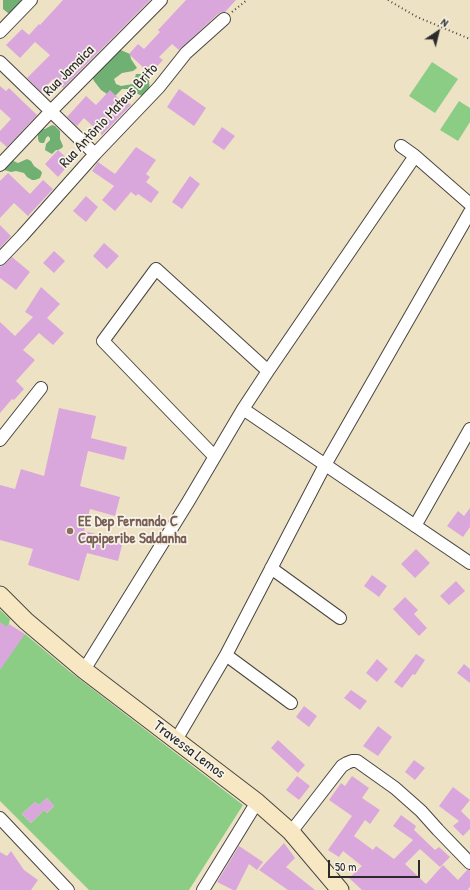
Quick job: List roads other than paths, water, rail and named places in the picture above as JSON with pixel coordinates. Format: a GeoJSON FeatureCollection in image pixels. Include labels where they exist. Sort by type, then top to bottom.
{"type":"FeatureCollection","features":[{"type":"Feature","properties":{"kind":"street"},"geometry":{"type":"LineString","coordinates":[[0,32],[31,0]]}},
{"type":"Feature","properties":{"kind":"street","name":"Rua Jamaica"},"geometry":{"type":"LineString","coordinates":[[0,165],[51,111],[161,0]]}},
{"type":"Feature","properties":{"kind":"street","name":"Rua Antônio Mateus Brito"},"geometry":{"type":"LineString","coordinates":[[0,259],[95,154],[159,87],[186,53],[224,19]]}},
{"type":"Feature","properties":{"kind":"street"},"geometry":{"type":"LineString","coordinates":[[0,62],[95,154]]}},
{"type":"Feature","properties":{"kind":"street"},"geometry":{"type":"LineString","coordinates":[[401,146],[470,204]]}},
{"type":"Feature","properties":{"kind":"street"},"geometry":{"type":"LineString","coordinates":[[84,670],[268,370],[414,156]]}},
{"type":"Feature","properties":{"kind":"street"},"geometry":{"type":"LineString","coordinates":[[176,740],[226,655],[325,465],[470,212]]}},
{"type":"Feature","properties":{"kind":"street"},"geometry":{"type":"LineString","coordinates":[[214,456],[103,341],[156,269],[268,370]]}},
{"type":"Feature","properties":{"kind":"street"},"geometry":{"type":"LineString","coordinates":[[0,440],[41,388]]}},
{"type":"Feature","properties":{"kind":"street"},"geometry":{"type":"LineString","coordinates":[[243,409],[470,562]]}},
{"type":"Feature","properties":{"kind":"street"},"geometry":{"type":"LineString","coordinates":[[415,526],[470,429]]}},
{"type":"Feature","properties":{"kind":"street"},"geometry":{"type":"LineString","coordinates":[[271,568],[340,618]]}},
{"type":"Feature","properties":{"kind":"street","name":"Travessa Lemos"},"geometry":{"type":"LineString","coordinates":[[0,595],[26,621],[84,670],[257,802],[291,832],[340,890]]}},
{"type":"Feature","properties":{"kind":"street"},"geometry":{"type":"LineString","coordinates":[[226,655],[291,703]]}},
{"type":"Feature","properties":{"kind":"street"},"geometry":{"type":"LineString","coordinates":[[291,832],[342,766],[352,761],[358,761],[395,788],[421,811],[470,863]]}},
{"type":"Feature","properties":{"kind":"street"},"geometry":{"type":"LineString","coordinates":[[203,890],[257,802]]}},
{"type":"Feature","properties":{"kind":"street"},"geometry":{"type":"LineString","coordinates":[[0,818],[68,890]]}},
{"type":"Feature","properties":{"kind":"place","name":"EE Dep Fernando C Capiperibe Saldanha"},"geometry":{"type":"Point","coordinates":[70,531]}}]}
